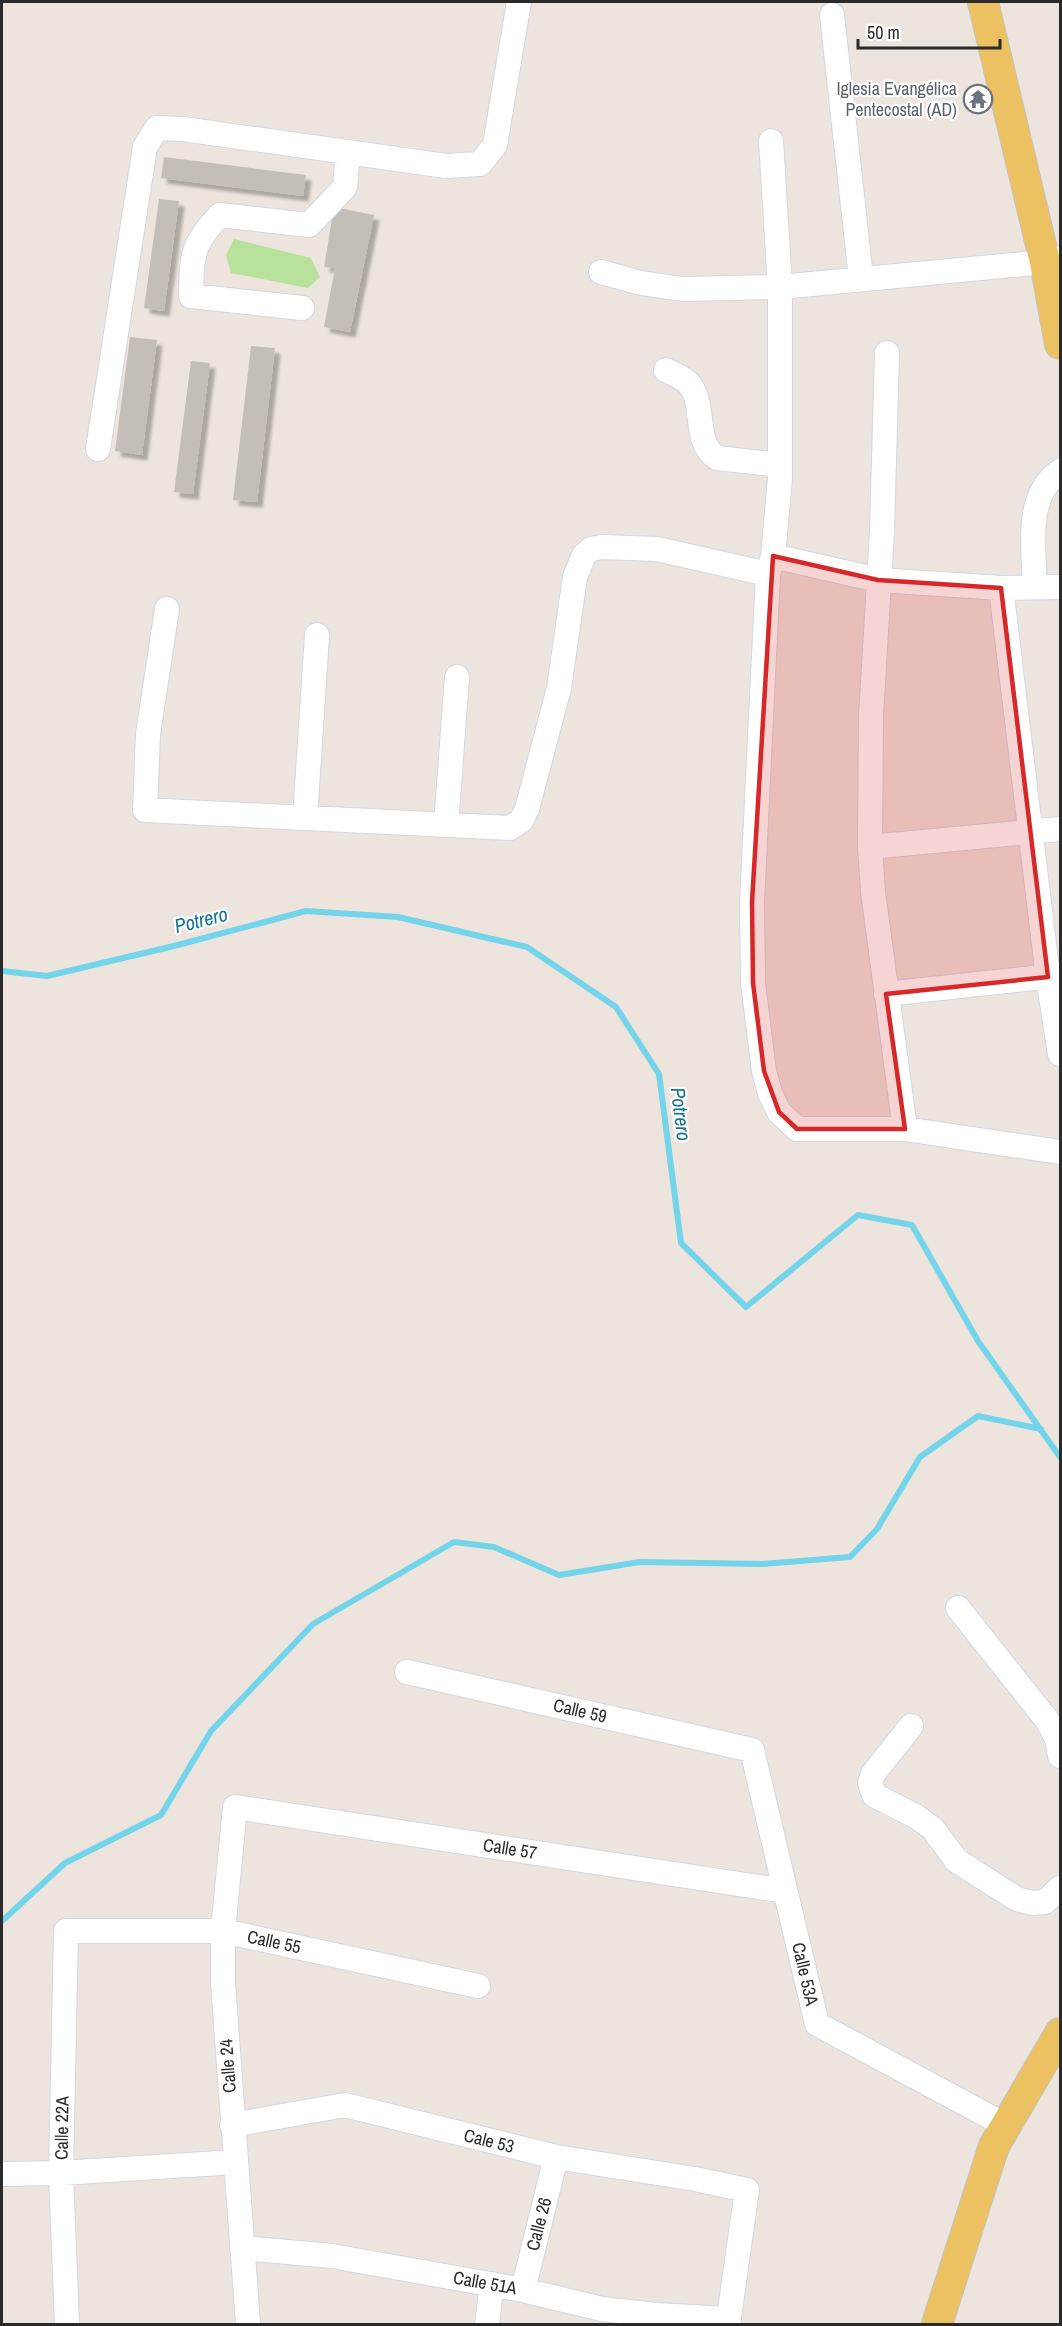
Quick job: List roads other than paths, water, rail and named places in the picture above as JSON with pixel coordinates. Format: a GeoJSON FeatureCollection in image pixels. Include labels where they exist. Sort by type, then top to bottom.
{"type":"FeatureCollection","features":[{"type":"Feature","properties":{"kind":"main road"},"geometry":{"type":"LineString","coordinates":[[983,2],[1053,260],[1060,344]]}},
{"type":"Feature","properties":{"kind":"main road"},"geometry":{"type":"LineString","coordinates":[[937,2325],[994,2146],[1060,2033]]}},
{"type":"Feature","properties":{"kind":"street"},"geometry":{"type":"LineString","coordinates":[[98,449],[145,147],[157,128],[183,129],[446,166],[480,164],[495,145],[519,2]]}},
{"type":"Feature","properties":{"kind":"street"},"geometry":{"type":"LineString","coordinates":[[832,15],[861,278]]}},
{"type":"Feature","properties":{"kind":"street"},"geometry":{"type":"LineString","coordinates":[[771,141],[780,287],[780,465],[771,565],[752,902],[753,983],[764,1071],[770,1093],[779,1112],[797,1129],[905,1129],[1060,1152]]}},
{"type":"Feature","properties":{"kind":"street"},"geometry":{"type":"LineString","coordinates":[[302,308],[191,296],[192,258],[202,233],[220,215],[309,225],[345,187],[348,152]]}},
{"type":"Feature","properties":{"kind":"street"},"geometry":{"type":"LineString","coordinates":[[601,272],[641,283],[682,289],[780,287],[1053,260]]}},
{"type":"Feature","properties":{"kind":"street"},"geometry":{"type":"LineString","coordinates":[[887,353],[882,531],[871,716],[870,847],[873,892],[905,1129]]}},
{"type":"Feature","properties":{"kind":"street"},"geometry":{"type":"LineString","coordinates":[[666,370],[686,380],[691,386],[698,404],[703,438],[711,455],[717,458],[780,465]]}},
{"type":"Feature","properties":{"kind":"street"},"geometry":{"type":"LineString","coordinates":[[1035,587],[1034,518],[1039,495],[1052,477],[1060,471]]}},
{"type":"Feature","properties":{"kind":"street"},"geometry":{"type":"LineString","coordinates":[[167,609],[148,734],[145,810],[510,828],[521,821],[527,809],[559,688],[575,577],[584,555],[591,549],[602,547],[657,549],[878,580],[1001,588],[1060,587]]}},
{"type":"Feature","properties":{"kind":"street"},"geometry":{"type":"LineString","coordinates":[[1001,588],[1032,832],[1054,976],[1060,1054]]}},
{"type":"Feature","properties":{"kind":"street"},"geometry":{"type":"LineString","coordinates":[[305,818],[317,635]]}},
{"type":"Feature","properties":{"kind":"street"},"geometry":{"type":"LineString","coordinates":[[446,825],[457,676]]}},
{"type":"Feature","properties":{"kind":"street"},"geometry":{"type":"LineString","coordinates":[[870,847],[1060,829]]}},
{"type":"Feature","properties":{"kind":"street"},"geometry":{"type":"LineString","coordinates":[[886,994],[1054,976]]}},
{"type":"Feature","properties":{"kind":"street"},"geometry":{"type":"LineString","coordinates":[[958,1608],[1047,1720],[1057,1739],[1060,1756]]}},
{"type":"Feature","properties":{"kind":"street","name":"Calle 59"},"geometry":{"type":"LineString","coordinates":[[407,1672],[752,1750]]}},
{"type":"Feature","properties":{"kind":"street"},"geometry":{"type":"LineString","coordinates":[[911,1726],[873,1774],[870,1783],[874,1795],[917,1817],[933,1829],[957,1861],[1017,1899],[1032,1903],[1045,1902],[1060,1888]]}},
{"type":"Feature","properties":{"kind":"street","name":"Calle 53A"},"geometry":{"type":"LineString","coordinates":[[752,1750],[817,2024],[1005,2124]]}},
{"type":"Feature","properties":{"kind":"street","name":"Calle 57"},"geometry":{"type":"LineString","coordinates":[[235,1807],[785,1891]]}},
{"type":"Feature","properties":{"kind":"street","name":"Calle 24"},"geometry":{"type":"LineString","coordinates":[[235,1807],[223,1931],[223,1983],[248,2325]]}},
{"type":"Feature","properties":{"kind":"street","name":"Calle 55"},"geometry":{"type":"LineString","coordinates":[[66,1931],[223,1931],[478,1986]]}},
{"type":"Feature","properties":{"kind":"street","name":"Calle 22A"},"geometry":{"type":"LineString","coordinates":[[66,1931],[61,2173],[67,2325]]}},
{"type":"Feature","properties":{"kind":"street","name":"Cale 53"},"geometry":{"type":"LineString","coordinates":[[232,2125],[345,2105],[556,2157],[695,2179],[747,2190],[728,2322]]}},
{"type":"Feature","properties":{"kind":"street","name":"Calle 26"},"geometry":{"type":"LineString","coordinates":[[523,2290],[556,2157]]}},
{"type":"Feature","properties":{"kind":"street"},"geometry":{"type":"LineString","coordinates":[[2,2174],[61,2173],[236,2162]]}},
{"type":"Feature","properties":{"kind":"street","name":"Calle 51A"},"geometry":{"type":"LineString","coordinates":[[242,2248],[332,2256],[523,2290],[602,2309],[728,2322]]}},
{"type":"Feature","properties":{"kind":"street"},"geometry":{"type":"LineString","coordinates":[[487,2325],[492,2284]]}},
{"type":"Feature","properties":{"kind":"waterway","name":"Potrero"},"geometry":{"type":"LineString","coordinates":[[2,971],[47,976],[174,946],[306,911],[398,917],[527,947],[616,1007],[659,1074],[681,1243],[746,1307],[858,1215],[912,1225],[978,1341],[1060,1457]]}},
{"type":"Feature","properties":{"kind":"waterway"},"geometry":{"type":"LineString","coordinates":[[2,1921],[65,1863],[161,1815],[211,1731],[313,1624],[454,1542],[494,1547],[559,1575],[640,1562],[762,1564],[850,1557],[877,1529],[920,1457],[978,1416],[1041,1429]]}},
{"type":"Feature","properties":{"kind":"place","name":"Iglesia Evangélica Pentecostal (AD)"},"geometry":{"type":"Point","coordinates":[978,99]}}]}
